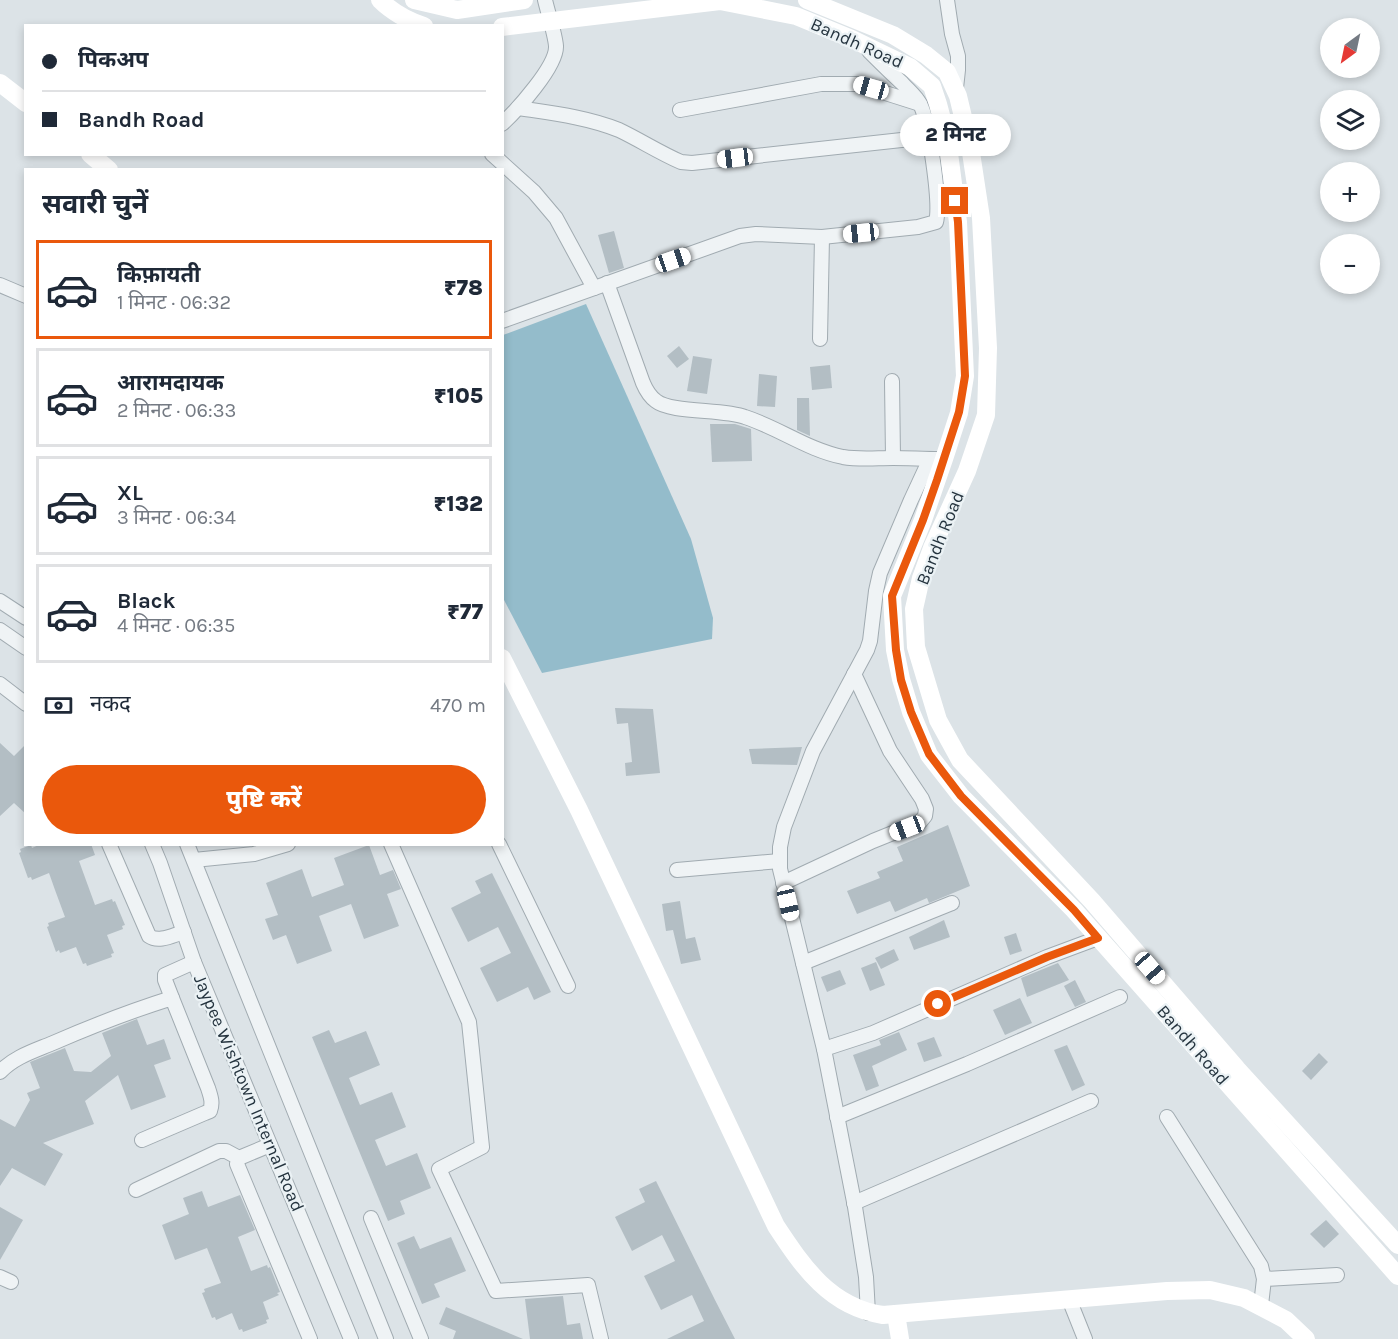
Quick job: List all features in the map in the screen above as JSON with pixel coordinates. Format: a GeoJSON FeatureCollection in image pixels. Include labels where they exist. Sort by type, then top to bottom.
{"type":"FeatureCollection","features":[{"type":"Feature","properties":{"kind":"main road"},"geometry":{"type":"LineString","coordinates":[[380,0],[387,7],[417,24]]}},
{"type":"Feature","properties":{"kind":"main road"},"geometry":{"type":"LineString","coordinates":[[414,0],[458,10],[524,0]]}},
{"type":"Feature","properties":{"kind":"main road","name":"Bandh Road"},"geometry":{"type":"LineString","coordinates":[[807,0],[893,35],[926,55],[947,72],[956,88],[970,146],[981,218],[988,348],[986,415],[967,471],[932,548],[921,578],[914,609],[916,646],[938,720],[960,760],[1092,901],[1237,1069],[1398,1245]]}},
{"type":"Feature","properties":{"kind":"main road","name":"Bandh Road"},"geometry":{"type":"LineString","coordinates":[[504,27],[720,2],[796,16],[860,43],[910,68],[932,86],[947,138],[958,222],[965,376],[959,412],[937,459],[923,520],[892,596],[896,650],[901,680],[911,712],[929,754],[961,796],[1074,910],[1398,1276]]}},
{"type":"Feature","properties":{"kind":"main road"},"geometry":{"type":"LineString","coordinates":[[0,83],[24,101]]}},
{"type":"Feature","properties":{"kind":"main road"},"geometry":{"type":"LineString","coordinates":[[92,156],[107,168]]}},
{"type":"Feature","properties":{"kind":"main road"},"geometry":{"type":"LineString","coordinates":[[959,412],[986,415]]}},
{"type":"Feature","properties":{"kind":"main road"},"geometry":{"type":"LineString","coordinates":[[504,662],[579,810],[776,1226],[801,1264],[824,1286],[847,1304],[868,1313],[883,1315],[1167,1291],[1210,1290],[1244,1298],[1261,1305],[1286,1320],[1306,1339]]}},
{"type":"Feature","properties":{"kind":"main road"},"geometry":{"type":"LineString","coordinates":[[896,1314],[900,1339]]}},
{"type":"Feature","properties":{"kind":"street"},"geometry":{"type":"LineString","coordinates":[[504,122],[547,71],[553,59],[556,47],[545,0]]}},
{"type":"Feature","properties":{"kind":"street"},"geometry":{"type":"LineString","coordinates":[[947,0],[958,56],[956,88]]}},
{"type":"Feature","properties":{"kind":"street"},"geometry":{"type":"LineString","coordinates":[[504,320],[740,236],[756,234],[822,237],[936,222],[938,215],[935,180],[927,124],[920,104],[860,43]]}},
{"type":"Feature","properties":{"kind":"street"},"geometry":{"type":"LineString","coordinates":[[680,110],[821,84],[857,84],[920,104]]}},
{"type":"Feature","properties":{"kind":"street"},"geometry":{"type":"LineString","coordinates":[[518,108],[600,123],[681,162],[692,164],[929,137]]}},
{"type":"Feature","properties":{"kind":"street"},"geometry":{"type":"LineString","coordinates":[[494,156],[534,192],[556,219],[600,285],[643,383],[657,403],[745,417],[821,451],[843,457],[937,459],[884,560],[876,591],[870,641],[813,752],[784,827],[780,847],[780,869],[824,1049],[854,1203],[866,1277],[868,1313]]}},
{"type":"Feature","properties":{"kind":"street"},"geometry":{"type":"LineString","coordinates":[[820,339],[822,237]]}},
{"type":"Feature","properties":{"kind":"street"},"geometry":{"type":"LineString","coordinates":[[0,285],[24,295]]}},
{"type":"Feature","properties":{"kind":"street"},"geometry":{"type":"LineString","coordinates":[[892,381],[893,458]]}},
{"type":"Feature","properties":{"kind":"street"},"geometry":{"type":"LineString","coordinates":[[0,601],[24,617]]}},
{"type":"Feature","properties":{"kind":"street"},"geometry":{"type":"LineString","coordinates":[[0,630],[24,647]]}},
{"type":"Feature","properties":{"kind":"street"},"geometry":{"type":"LineString","coordinates":[[783,882],[920,822],[925,816],[926,809],[922,799],[890,751],[854,674]]}},
{"type":"Feature","properties":{"kind":"street"},"geometry":{"type":"LineString","coordinates":[[0,684],[24,702]]}},
{"type":"Feature","properties":{"kind":"street"},"geometry":{"type":"LineString","coordinates":[[110,846],[149,936],[158,939],[184,932]]}},
{"type":"Feature","properties":{"kind":"street","name":"Jaypee Wishtown Internal Road"},"geometry":{"type":"LineString","coordinates":[[153,846],[194,962],[351,1339]]}},
{"type":"Feature","properties":{"kind":"street","name":"Jaypee Wishtown Internal Road"},"geometry":{"type":"LineString","coordinates":[[188,846],[386,1339]]}},
{"type":"Feature","properties":{"kind":"street"},"geometry":{"type":"LineString","coordinates":[[194,860],[254,854],[281,846]]}},
{"type":"Feature","properties":{"kind":"street"},"geometry":{"type":"LineString","coordinates":[[392,846],[469,1022],[482,1147],[439,1169],[496,1291],[588,1285],[601,1339]]}},
{"type":"Feature","properties":{"kind":"street"},"geometry":{"type":"LineString","coordinates":[[500,846],[568,986]]}},
{"type":"Feature","properties":{"kind":"street"},"geometry":{"type":"LineString","coordinates":[[677,870],[780,861]]}},
{"type":"Feature","properties":{"kind":"street"},"geometry":{"type":"LineString","coordinates":[[803,963],[952,903]]}},
{"type":"Feature","properties":{"kind":"street"},"geometry":{"type":"LineString","coordinates":[[824,1049],[873,1033],[1047,957],[1098,938]]}},
{"type":"Feature","properties":{"kind":"street"},"geometry":{"type":"LineString","coordinates":[[142,1140],[210,1111],[212,1106],[212,1099],[165,980],[165,975],[194,962]]}},
{"type":"Feature","properties":{"kind":"street"},"geometry":{"type":"LineString","coordinates":[[837,1117],[967,1064],[1120,997]]}},
{"type":"Feature","properties":{"kind":"street"},"geometry":{"type":"LineString","coordinates":[[0,1072],[27,1054],[171,998]]}},
{"type":"Feature","properties":{"kind":"street"},"geometry":{"type":"LineString","coordinates":[[854,1203],[1091,1101]]}},
{"type":"Feature","properties":{"kind":"street"},"geometry":{"type":"LineString","coordinates":[[1167,1117],[1261,1266],[1264,1279],[1261,1305]]}},
{"type":"Feature","properties":{"kind":"street"},"geometry":{"type":"LineString","coordinates":[[270,1145],[239,1158],[237,1164],[310,1339]]}},
{"type":"Feature","properties":{"kind":"street"},"geometry":{"type":"LineString","coordinates":[[136,1190],[219,1151],[226,1151],[239,1158]]}},
{"type":"Feature","properties":{"kind":"street"},"geometry":{"type":"LineString","coordinates":[[371,1218],[421,1339]]}},
{"type":"Feature","properties":{"kind":"street"},"geometry":{"type":"LineString","coordinates":[[1264,1279],[1337,1275]]}},
{"type":"Feature","properties":{"kind":"street"},"geometry":{"type":"LineString","coordinates":[[1069,1299],[1085,1339]]}},
{"type":"Feature","properties":{"kind":"water"},"geometry":{"type":"Polygon","coordinates":[[[586,304],[691,539],[713,618],[712,639],[542,673],[504,600],[504,335],[586,304]]]}},
{"type":"Feature","properties":{"kind":"building"},"geometry":{"type":"Polygon","coordinates":[[[614,231],[624,268],[609,273],[598,235],[614,231]]]}},
{"type":"Feature","properties":{"kind":"building"},"geometry":{"type":"Polygon","coordinates":[[[679,346],[689,359],[677,368],[667,356],[679,346]]]}},
{"type":"Feature","properties":{"kind":"building"},"geometry":{"type":"Polygon","coordinates":[[[693,356],[712,359],[707,394],[687,391],[693,356]]]}},
{"type":"Feature","properties":{"kind":"building"},"geometry":{"type":"Polygon","coordinates":[[[830,365],[832,388],[812,390],[810,367],[830,365]]]}},
{"type":"Feature","properties":{"kind":"building"},"geometry":{"type":"Polygon","coordinates":[[[759,374],[777,376],[775,407],[757,406],[759,374]]]}},
{"type":"Feature","properties":{"kind":"building"},"geometry":{"type":"Polygon","coordinates":[[[797,398],[809,398],[810,436],[797,430],[797,398]]]}},
{"type":"Feature","properties":{"kind":"building"},"geometry":{"type":"Polygon","coordinates":[[[710,424],[735,424],[751,429],[752,461],[712,462],[710,424]]]}},
{"type":"Feature","properties":{"kind":"building"},"geometry":{"type":"Polygon","coordinates":[[[615,708],[653,709],[660,773],[626,776],[625,763],[632,762],[628,723],[617,724],[615,708]]]}},
{"type":"Feature","properties":{"kind":"building"},"geometry":{"type":"Polygon","coordinates":[[[0,743],[14,756],[24,746],[24,812],[14,803],[0,816],[0,743]]]}},
{"type":"Feature","properties":{"kind":"building"},"geometry":{"type":"Polygon","coordinates":[[[802,747],[797,765],[752,764],[749,749],[802,747]]]}},
{"type":"Feature","properties":{"kind":"building"},"geometry":{"type":"Polygon","coordinates":[[[948,825],[970,886],[929,903],[927,898],[895,912],[890,901],[857,914],[847,891],[880,878],[877,872],[903,861],[897,847],[948,825]]]}},
{"type":"Feature","properties":{"kind":"building"},"geometry":{"type":"Polygon","coordinates":[[[28,846],[32,848],[36,846],[92,846],[95,855],[79,861],[95,905],[112,899],[113,902],[115,901],[125,925],[122,926],[123,929],[107,935],[114,953],[111,954],[112,957],[87,966],[86,963],[83,964],[76,947],[60,953],[59,950],[56,952],[47,927],[48,923],[65,917],[49,873],[32,880],[31,877],[28,878],[19,853],[20,849],[28,846]]]}},
{"type":"Feature","properties":{"kind":"building"},"geometry":{"type":"Polygon","coordinates":[[[369,846],[380,875],[393,870],[401,889],[387,894],[399,926],[364,939],[351,904],[319,916],[332,951],[297,964],[286,935],[273,940],[265,919],[278,915],[266,883],[302,869],[312,897],[344,885],[334,858],[369,846]]]}},
{"type":"Feature","properties":{"kind":"building"},"geometry":{"type":"Polygon","coordinates":[[[492,873],[551,992],[534,1000],[528,987],[497,1002],[480,968],[511,953],[498,927],[468,942],[451,908],[481,893],[475,881],[492,873]]]}},
{"type":"Feature","properties":{"kind":"building"},"geometry":{"type":"Polygon","coordinates":[[[680,901],[686,939],[695,937],[701,960],[681,964],[673,930],[666,931],[662,904],[680,901]]]}},
{"type":"Feature","properties":{"kind":"building"},"geometry":{"type":"Polygon","coordinates":[[[944,920],[950,937],[914,950],[909,937],[944,920]]]}},
{"type":"Feature","properties":{"kind":"building"},"geometry":{"type":"Polygon","coordinates":[[[1016,933],[1022,951],[1010,955],[1004,937],[1016,933]]]}},
{"type":"Feature","properties":{"kind":"building"},"geometry":{"type":"Polygon","coordinates":[[[894,949],[899,960],[881,969],[875,958],[894,949]]]}},
{"type":"Feature","properties":{"kind":"building"},"geometry":{"type":"Polygon","coordinates":[[[876,962],[885,985],[870,991],[861,968],[876,962]]]}},
{"type":"Feature","properties":{"kind":"building"},"geometry":{"type":"Polygon","coordinates":[[[1058,963],[1069,980],[1027,997],[1021,978],[1058,963]]]}},
{"type":"Feature","properties":{"kind":"building"},"geometry":{"type":"Polygon","coordinates":[[[840,970],[846,984],[827,992],[821,977],[840,970]]]}},
{"type":"Feature","properties":{"kind":"building"},"geometry":{"type":"Polygon","coordinates":[[[1075,980],[1086,1002],[1075,1007],[1064,986],[1075,980]]]}},
{"type":"Feature","properties":{"kind":"building"},"geometry":{"type":"Polygon","coordinates":[[[1020,998],[1032,1023],[1005,1035],[993,1010],[1020,998]]]}},
{"type":"Feature","properties":{"kind":"building"},"geometry":{"type":"Polygon","coordinates":[[[137,1019],[147,1045],[164,1039],[171,1059],[154,1065],[166,1097],[131,1110],[118,1075],[85,1101],[94,1124],[43,1143],[63,1154],[45,1186],[12,1168],[0,1186],[0,1119],[15,1127],[30,1100],[27,1093],[40,1088],[30,1062],[65,1048],[74,1071],[91,1072],[111,1056],[102,1033],[137,1019]]]}},
{"type":"Feature","properties":{"kind":"building"},"geometry":{"type":"Polygon","coordinates":[[[329,1030],[335,1043],[366,1031],[380,1065],[349,1078],[360,1105],[392,1092],[406,1127],[375,1140],[386,1166],[417,1153],[431,1188],[400,1201],[405,1214],[388,1221],[312,1037],[329,1030]]]}},
{"type":"Feature","properties":{"kind":"building"},"geometry":{"type":"Polygon","coordinates":[[[899,1032],[907,1050],[872,1066],[879,1086],[866,1091],[853,1055],[881,1045],[879,1040],[899,1032]]]}},
{"type":"Feature","properties":{"kind":"building"},"geometry":{"type":"Polygon","coordinates":[[[934,1037],[942,1056],[924,1062],[917,1043],[934,1037]]]}},
{"type":"Feature","properties":{"kind":"building"},"geometry":{"type":"Polygon","coordinates":[[[1067,1045],[1085,1085],[1072,1091],[1054,1050],[1067,1045]]]}},
{"type":"Feature","properties":{"kind":"building"},"geometry":{"type":"Polygon","coordinates":[[[1319,1053],[1328,1062],[1311,1080],[1302,1071],[1319,1053]]]}},
{"type":"Feature","properties":{"kind":"building"},"geometry":{"type":"Polygon","coordinates":[[[656,1181],[735,1339],[667,1339],[704,1321],[692,1295],[661,1310],[644,1276],[675,1261],[662,1235],[632,1251],[615,1217],[645,1202],[639,1189],[656,1181]]]}},
{"type":"Feature","properties":{"kind":"building"},"geometry":{"type":"Polygon","coordinates":[[[202,1191],[208,1207],[240,1195],[255,1230],[238,1237],[251,1271],[267,1265],[268,1268],[270,1267],[280,1292],[277,1293],[279,1295],[263,1302],[269,1319],[266,1320],[267,1323],[243,1332],[242,1329],[239,1330],[232,1313],[216,1320],[215,1317],[212,1318],[202,1293],[205,1292],[204,1289],[221,1283],[207,1248],[175,1260],[162,1225],[189,1214],[183,1198],[202,1191]]]}},
{"type":"Feature","properties":{"kind":"building"},"geometry":{"type":"Polygon","coordinates":[[[0,1207],[23,1220],[0,1260],[0,1207]]]}},
{"type":"Feature","properties":{"kind":"building"},"geometry":{"type":"Polygon","coordinates":[[[1326,1220],[1339,1234],[1324,1248],[1310,1234],[1326,1220]]]}},
{"type":"Feature","properties":{"kind":"building"},"geometry":{"type":"Polygon","coordinates":[[[414,1236],[420,1249],[451,1237],[466,1271],[434,1284],[440,1297],[422,1304],[397,1243],[414,1236]]]}},
{"type":"Feature","properties":{"kind":"building"},"geometry":{"type":"Polygon","coordinates":[[[563,1296],[567,1325],[580,1323],[583,1339],[530,1339],[525,1299],[563,1296]]]}},
{"type":"Feature","properties":{"kind":"building"},"geometry":{"type":"Polygon","coordinates":[[[446,1307],[523,1339],[453,1339],[456,1331],[439,1324],[446,1307]]]}},
{"type":"Feature","properties":{"kind":"route"},"geometry":{"type":"LineString","coordinates":[[938,1004],[1047,957],[1098,938],[1074,910],[961,796],[929,754],[911,712],[901,680],[892,596],[937,480],[959,412],[965,376],[955,201]]}}]}
